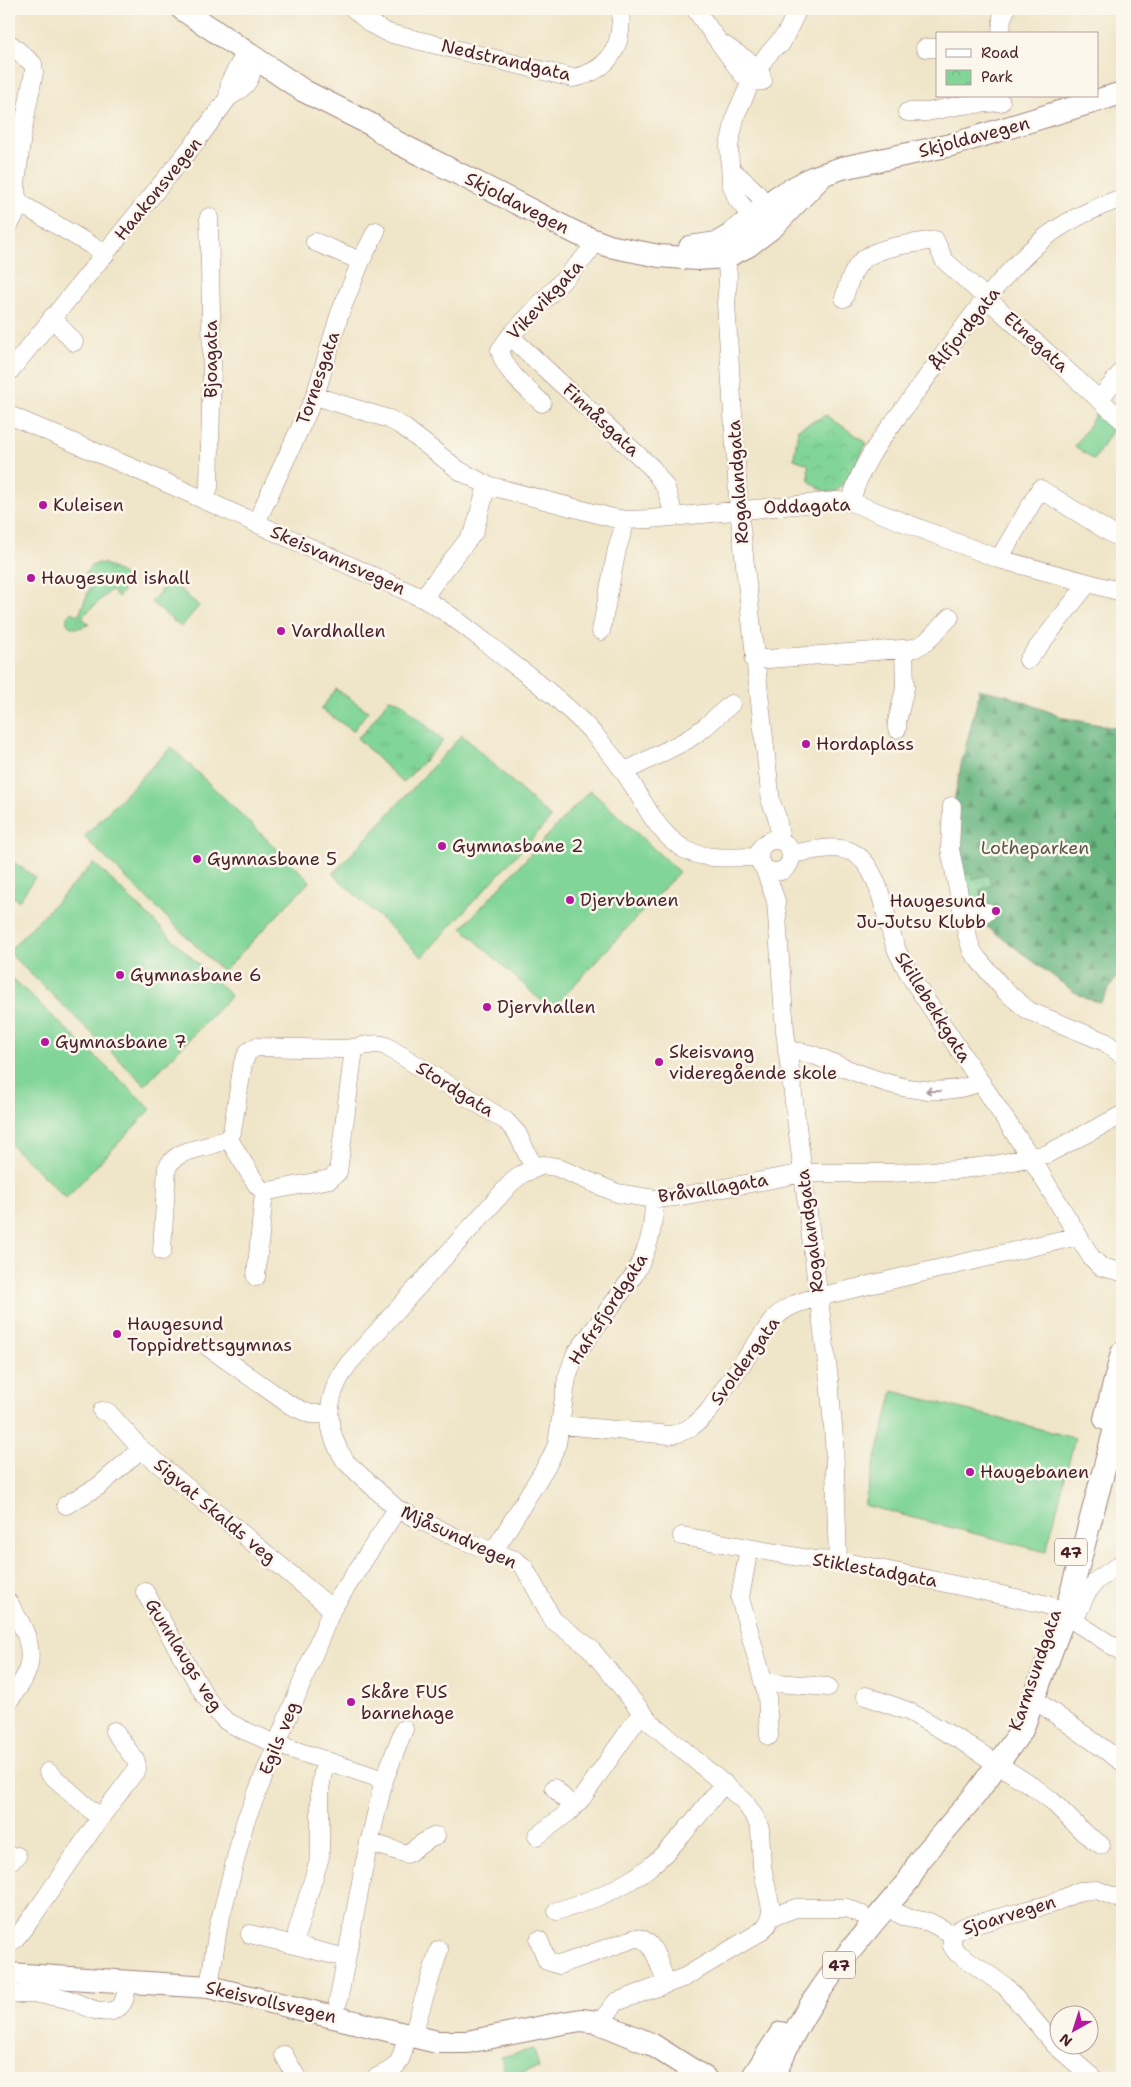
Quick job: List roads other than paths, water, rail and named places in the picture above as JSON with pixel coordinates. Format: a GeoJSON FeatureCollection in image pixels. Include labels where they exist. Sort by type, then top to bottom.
{"type":"FeatureCollection","features":[{"type":"Feature","properties":{"kind":"main road","name":"Skjoldavegen"},"geometry":{"type":"LineString","coordinates":[[168,9],[315,109],[369,134],[396,142],[596,242],[622,250],[642,252],[656,249],[719,253],[729,236],[764,217],[792,187],[824,174],[842,168],[951,145],[1122,93]]}},
{"type":"Feature","properties":{"kind":"main road","name":"Skjoldavegen"},"geometry":{"type":"LineString","coordinates":[[182,9],[249,65]]}},
{"type":"Feature","properties":{"kind":"main road","name":"Karmsundgata"},"geometry":{"type":"LineString","coordinates":[[1003,1756],[1066,1614],[1122,1353]]}},
{"type":"Feature","properties":{"kind":"main road","name":"Karmsundgata"},"geometry":{"type":"LineString","coordinates":[[1003,1756],[1022,1730],[1066,1614],[1122,1402]]}},
{"type":"Feature","properties":{"kind":"main road","name":"47"},"geometry":{"type":"LineString","coordinates":[[774,2078],[785,2051],[825,1983],[909,1880],[919,1861],[1003,1756]]}},
{"type":"Feature","properties":{"kind":"main road","name":"47"},"geometry":{"type":"LineString","coordinates":[[752,2078],[824,1969],[903,1874],[919,1861]]}},
{"type":"Feature","properties":{"kind":"main road","name":"Skeisvollsvegen"},"geometry":{"type":"LineString","coordinates":[[9,1974],[209,1987],[437,2042],[467,2042],[581,2020],[613,2027],[651,2044],[705,2078]]}},
{"type":"Feature","properties":{"kind":"main road"},"geometry":{"type":"LineString","coordinates":[[613,2027],[687,2078]]}},
{"type":"Feature","properties":{"kind":"street","name":"Nedstrandgata"},"geometry":{"type":"LineString","coordinates":[[354,9],[371,24],[388,33],[572,78],[586,76],[606,63],[618,39],[621,21],[620,9]]}},
{"type":"Feature","properties":{"kind":"street"},"geometry":{"type":"LineString","coordinates":[[695,9],[742,74],[758,77]]}},
{"type":"Feature","properties":{"kind":"street"},"geometry":{"type":"LineString","coordinates":[[764,217],[757,192],[730,168],[728,154],[731,139],[745,118],[758,77],[774,63],[798,9]]}},
{"type":"Feature","properties":{"kind":"street"},"geometry":{"type":"LineString","coordinates":[[1001,32],[1002,18],[1006,9]]}},
{"type":"Feature","properties":{"kind":"street"},"geometry":{"type":"LineString","coordinates":[[9,43],[33,64],[34,72],[22,134],[16,196],[21,204],[106,254]]}},
{"type":"Feature","properties":{"kind":"street","name":"Haakonsvegen"},"geometry":{"type":"LineString","coordinates":[[9,372],[197,140],[228,98],[230,82],[249,65]]}},
{"type":"Feature","properties":{"kind":"street"},"geometry":{"type":"LineString","coordinates":[[907,112],[927,112],[962,104],[1000,99],[1000,131]]}},
{"type":"Feature","properties":{"kind":"street","name":"Ålfjordgata"},"geometry":{"type":"LineString","coordinates":[[851,502],[855,487],[875,447],[942,356],[988,298],[1026,255],[1044,239],[1084,213],[1122,198]]}},
{"type":"Feature","properties":{"kind":"street"},"geometry":{"type":"LineString","coordinates":[[9,225],[21,204]]}},
{"type":"Feature","properties":{"kind":"street","name":"Bjoagata"},"geometry":{"type":"LineString","coordinates":[[206,501],[212,364],[209,217]]}},
{"type":"Feature","properties":{"kind":"street","name":"Tornesgata"},"geometry":{"type":"LineString","coordinates":[[256,524],[315,396],[340,313],[361,261],[376,231]]}},
{"type":"Feature","properties":{"kind":"street","name":"Etnegata"},"geometry":{"type":"LineString","coordinates":[[844,298],[858,265],[869,254],[935,240],[944,260],[1122,420]]}},
{"type":"Feature","properties":{"kind":"street"},"geometry":{"type":"LineString","coordinates":[[315,242],[361,261]]}},
{"type":"Feature","properties":{"kind":"street","name":"Vikevikgata"},"geometry":{"type":"LineString","coordinates":[[542,403],[517,380],[502,358],[500,350],[510,336],[584,258],[596,242]]}},
{"type":"Feature","properties":{"kind":"street","name":"Rogalandgata"},"geometry":{"type":"LineString","coordinates":[[719,253],[717,280],[726,303],[739,510],[754,660],[771,802],[777,817],[781,851],[780,893],[776,902]]}},
{"type":"Feature","properties":{"kind":"street"},"geometry":{"type":"LineString","coordinates":[[52,317],[74,342]]}},
{"type":"Feature","properties":{"kind":"street","name":"Finnåsgata"},"geometry":{"type":"LineString","coordinates":[[510,336],[652,468],[666,488],[674,516]]}},
{"type":"Feature","properties":{"kind":"street"},"geometry":{"type":"LineString","coordinates":[[1100,399],[1122,371]]}},
{"type":"Feature","properties":{"kind":"street","name":"Oddagata"},"geometry":{"type":"LineString","coordinates":[[315,396],[389,419],[402,426],[460,471],[488,485],[626,520],[836,501],[851,502],[998,559],[1122,592]]}},
{"type":"Feature","properties":{"kind":"street","name":"Skeisvannsvegen"},"geometry":{"type":"LineString","coordinates":[[9,415],[424,599],[457,620],[553,694],[593,733],[624,772],[661,829],[672,841],[686,850],[714,857],[761,862]]}},
{"type":"Feature","properties":{"kind":"street"},"geometry":{"type":"LineString","coordinates":[[424,599],[431,587],[474,532],[488,485]]}},
{"type":"Feature","properties":{"kind":"street"},"geometry":{"type":"LineString","coordinates":[[998,559],[1040,489],[1114,535]]}},
{"type":"Feature","properties":{"kind":"street"},"geometry":{"type":"LineString","coordinates":[[601,631],[617,549],[626,520]]}},
{"type":"Feature","properties":{"kind":"street"},"geometry":{"type":"LineString","coordinates":[[1028,660],[1088,583]]}},
{"type":"Feature","properties":{"kind":"street"},"geometry":{"type":"LineString","coordinates":[[754,660],[915,648],[926,642],[950,617]]}},
{"type":"Feature","properties":{"kind":"street"},"geometry":{"type":"LineString","coordinates":[[898,729],[897,722],[906,688],[904,649]]}},
{"type":"Feature","properties":{"kind":"street"},"geometry":{"type":"LineString","coordinates":[[624,772],[687,740],[731,704]]}},
{"type":"Feature","properties":{"kind":"street"},"geometry":{"type":"LineString","coordinates":[[952,806],[950,849],[967,935],[972,951],[1000,986],[1016,1002],[1029,1011],[1105,1042],[1122,1055]]}},
{"type":"Feature","properties":{"kind":"street","name":"Skillebekkgata"},"geometry":{"type":"LineString","coordinates":[[761,862],[776,872],[781,851],[832,848],[853,853],[869,867],[875,880],[897,950],[912,979],[1031,1158],[1091,1258],[1101,1267],[1122,1272]]}},
{"type":"Feature","properties":{"kind":"street"},"geometry":{"type":"LineString","coordinates":[[761,862],[760,849],[781,851]]}},
{"type":"Feature","properties":{"kind":"street","name":"Rogalandgata"},"geometry":{"type":"LineString","coordinates":[[761,862],[776,902],[787,1051],[829,1379],[834,1438],[838,1561]]}},
{"type":"Feature","properties":{"kind":"street"},"geometry":{"type":"LineString","coordinates":[[964,915],[987,912]]}},
{"type":"Feature","properties":{"kind":"street","name":"Stordgata"},"geometry":{"type":"LineString","coordinates":[[228,1138],[232,1132],[243,1062],[248,1052],[256,1047],[354,1049],[378,1043],[386,1046],[506,1121],[517,1133],[534,1168]]}},
{"type":"Feature","properties":{"kind":"street"},"geometry":{"type":"LineString","coordinates":[[264,1192],[330,1179],[338,1172],[354,1049]]}},
{"type":"Feature","properties":{"kind":"street","name":"Skillebekkgata"},"geometry":{"type":"LineString","coordinates":[[787,1051],[809,1052],[862,1074],[894,1085],[917,1090],[935,1092],[954,1090],[981,1082]]}},
{"type":"Feature","properties":{"kind":"street","name":"Bråvallagata"},"geometry":{"type":"LineString","coordinates":[[534,1168],[543,1165],[556,1167],[617,1193],[654,1199],[676,1198],[804,1172],[921,1172],[994,1165],[1047,1154],[1122,1115]]}},
{"type":"Feature","properties":{"kind":"street"},"geometry":{"type":"LineString","coordinates":[[162,1251],[167,1168],[171,1159],[179,1154],[228,1138],[264,1192],[256,1277]]}},
{"type":"Feature","properties":{"kind":"street"},"geometry":{"type":"LineString","coordinates":[[208,1347],[290,1405],[308,1413],[328,1414],[334,1387],[350,1362],[511,1183],[522,1174],[534,1168]]}},
{"type":"Feature","properties":{"kind":"street","name":"Hafrsfjordgata"},"geometry":{"type":"LineString","coordinates":[[494,1551],[550,1460],[557,1444],[569,1368],[583,1342],[634,1275],[642,1261],[650,1242],[654,1222],[654,1199]]}},
{"type":"Feature","properties":{"kind":"street","name":"Svoldergata"},"geometry":{"type":"LineString","coordinates":[[561,1425],[670,1435],[681,1433],[700,1421],[708,1412],[780,1312],[789,1306],[818,1297],[1078,1236]]}},
{"type":"Feature","properties":{"kind":"street","name":"Sigvat Skalds veg"},"geometry":{"type":"LineString","coordinates":[[102,1411],[108,1412],[141,1449],[332,1609]]}},
{"type":"Feature","properties":{"kind":"street","name":"Mjåsundvegen"},"geometry":{"type":"LineString","coordinates":[[328,1414],[333,1436],[346,1462],[397,1509],[455,1537],[514,1560],[524,1567],[553,1620],[590,1648],[642,1712],[662,1733],[744,1801],[758,1824],[762,1867],[771,1908],[771,1917]]}},
{"type":"Feature","properties":{"kind":"street"},"geometry":{"type":"LineString","coordinates":[[66,1505],[99,1486],[141,1449]]}},
{"type":"Feature","properties":{"kind":"street","name":"Egils veg"},"geometry":{"type":"LineString","coordinates":[[209,1987],[218,1928],[238,1842],[276,1744],[332,1609],[397,1509]]}},
{"type":"Feature","properties":{"kind":"street","name":"Stiklestadgata"},"geometry":{"type":"LineString","coordinates":[[682,1536],[815,1560],[838,1561],[1044,1604],[1066,1614],[1122,1652]]}},
{"type":"Feature","properties":{"kind":"street"},"geometry":{"type":"LineString","coordinates":[[749,1548],[740,1598],[767,1695],[769,1736]]}},
{"type":"Feature","properties":{"kind":"street"},"geometry":{"type":"LineString","coordinates":[[1066,1614],[1097,1580],[1122,1563]]}},
{"type":"Feature","properties":{"kind":"street","name":"Gunnlaugs veg"},"geometry":{"type":"LineString","coordinates":[[145,1592],[205,1696],[216,1712],[226,1721],[276,1744],[384,1780]]}},
{"type":"Feature","properties":{"kind":"street"},"geometry":{"type":"LineString","coordinates":[[9,1603],[28,1637],[30,1655],[26,1674],[9,1701]]}},
{"type":"Feature","properties":{"kind":"street"},"geometry":{"type":"LineString","coordinates":[[763,1682],[828,1687]]}},
{"type":"Feature","properties":{"kind":"street"},"geometry":{"type":"LineString","coordinates":[[866,1696],[910,1712],[1003,1756],[1084,1833],[1100,1845]]}},
{"type":"Feature","properties":{"kind":"street"},"geometry":{"type":"LineString","coordinates":[[1034,1699],[1122,1762]]}},
{"type":"Feature","properties":{"kind":"street"},"geometry":{"type":"LineString","coordinates":[[537,1836],[574,1807],[586,1793],[642,1712]]}},
{"type":"Feature","properties":{"kind":"street"},"geometry":{"type":"LineString","coordinates":[[338,2002],[369,1842],[384,1780],[404,1729]]}},
{"type":"Feature","properties":{"kind":"street"},"geometry":{"type":"LineString","coordinates":[[9,1944],[31,1919],[100,1818],[137,1769],[136,1761],[114,1731]]}},
{"type":"Feature","properties":{"kind":"street"},"geometry":{"type":"LineString","coordinates":[[296,1945],[297,1932],[320,1857],[320,1790],[325,1760]]}},
{"type":"Feature","properties":{"kind":"street"},"geometry":{"type":"LineString","coordinates":[[48,1772],[100,1818]]}},
{"type":"Feature","properties":{"kind":"street"},"geometry":{"type":"LineString","coordinates":[[556,1911],[596,1897],[623,1884],[646,1869],[677,1839],[724,1783]]}},
{"type":"Feature","properties":{"kind":"street"},"geometry":{"type":"LineString","coordinates":[[554,1788],[574,1807]]}},
{"type":"Feature","properties":{"kind":"street"},"geometry":{"type":"LineString","coordinates":[[369,1842],[407,1854],[436,1836]]}},
{"type":"Feature","properties":{"kind":"street","name":"Sjoarvegen"},"geometry":{"type":"LineString","coordinates":[[897,1913],[908,1918],[929,1922],[952,1934],[964,1928],[1051,1904],[1080,1891],[1098,1890],[1122,1900]]}},
{"type":"Feature","properties":{"kind":"street"},"geometry":{"type":"LineString","coordinates":[[613,2027],[629,1997],[703,1967],[748,1940],[767,1925],[771,1917],[796,1908],[847,1908],[861,1914]]}},
{"type":"Feature","properties":{"kind":"street"},"geometry":{"type":"LineString","coordinates":[[250,1934],[346,1958]]}},
{"type":"Feature","properties":{"kind":"street"},"geometry":{"type":"LineString","coordinates":[[952,1934],[952,1946],[956,1952],[1006,1986],[1054,2044],[1093,2078]]}},
{"type":"Feature","properties":{"kind":"street"},"geometry":{"type":"LineString","coordinates":[[539,1940],[547,1961],[559,1966],[636,1938],[642,1938],[650,1945],[666,1983]]}},
{"type":"Feature","properties":{"kind":"street"},"geometry":{"type":"LineString","coordinates":[[374,2078],[396,2067],[402,2060],[439,1950]]}},
{"type":"Feature","properties":{"kind":"street"},"geometry":{"type":"LineString","coordinates":[[9,1995],[49,1996],[66,1999],[104,2012],[112,2011],[124,2002],[127,1983]]}},
{"type":"Feature","properties":{"kind":"street"},"geometry":{"type":"LineString","coordinates":[[284,2055],[297,2078]]}},
{"type":"Feature","properties":{"kind":"place","name":"Kuleisen"},"geometry":{"type":"Point","coordinates":[43,505]}},
{"type":"Feature","properties":{"kind":"place","name":"Haugesund ishall"},"geometry":{"type":"Point","coordinates":[31,578]}},
{"type":"Feature","properties":{"kind":"place","name":"Vardhallen"},"geometry":{"type":"Point","coordinates":[281,631]}},
{"type":"Feature","properties":{"kind":"place","name":"Hordaplass"},"geometry":{"type":"Point","coordinates":[806,744]}},
{"type":"Feature","properties":{"kind":"place","name":"Gymnasbane 2"},"geometry":{"type":"Point","coordinates":[442,846]}},
{"type":"Feature","properties":{"kind":"place","name":"Gymnasbane 5"},"geometry":{"type":"Point","coordinates":[197,859]}},
{"type":"Feature","properties":{"kind":"place","name":"Djervbanen"},"geometry":{"type":"Point","coordinates":[570,900]}},
{"type":"Feature","properties":{"kind":"place","name":"Haugesund Ju-Jutsu Klubb"},"geometry":{"type":"Point","coordinates":[996,911]}},
{"type":"Feature","properties":{"kind":"place","name":"Gymnasbane 6"},"geometry":{"type":"Point","coordinates":[120,975]}},
{"type":"Feature","properties":{"kind":"place","name":"Djervhallen"},"geometry":{"type":"Point","coordinates":[487,1007]}},
{"type":"Feature","properties":{"kind":"place","name":"Gymnasbane 7"},"geometry":{"type":"Point","coordinates":[45,1042]}},
{"type":"Feature","properties":{"kind":"place","name":"Skeisvang videregående skole"},"geometry":{"type":"Point","coordinates":[659,1062]}},
{"type":"Feature","properties":{"kind":"place","name":"Haugesund Toppidrettsgymnas"},"geometry":{"type":"Point","coordinates":[117,1334]}},
{"type":"Feature","properties":{"kind":"place","name":"Haugebanen"},"geometry":{"type":"Point","coordinates":[970,1472]}},
{"type":"Feature","properties":{"kind":"place","name":"Skåre FUS barnehage"},"geometry":{"type":"Point","coordinates":[351,1702]}},
{"type":"Feature","properties":{"kind":"park label","name":"Lotheparken"},"geometry":{"type":"Point","coordinates":[1035,848]}}]}
